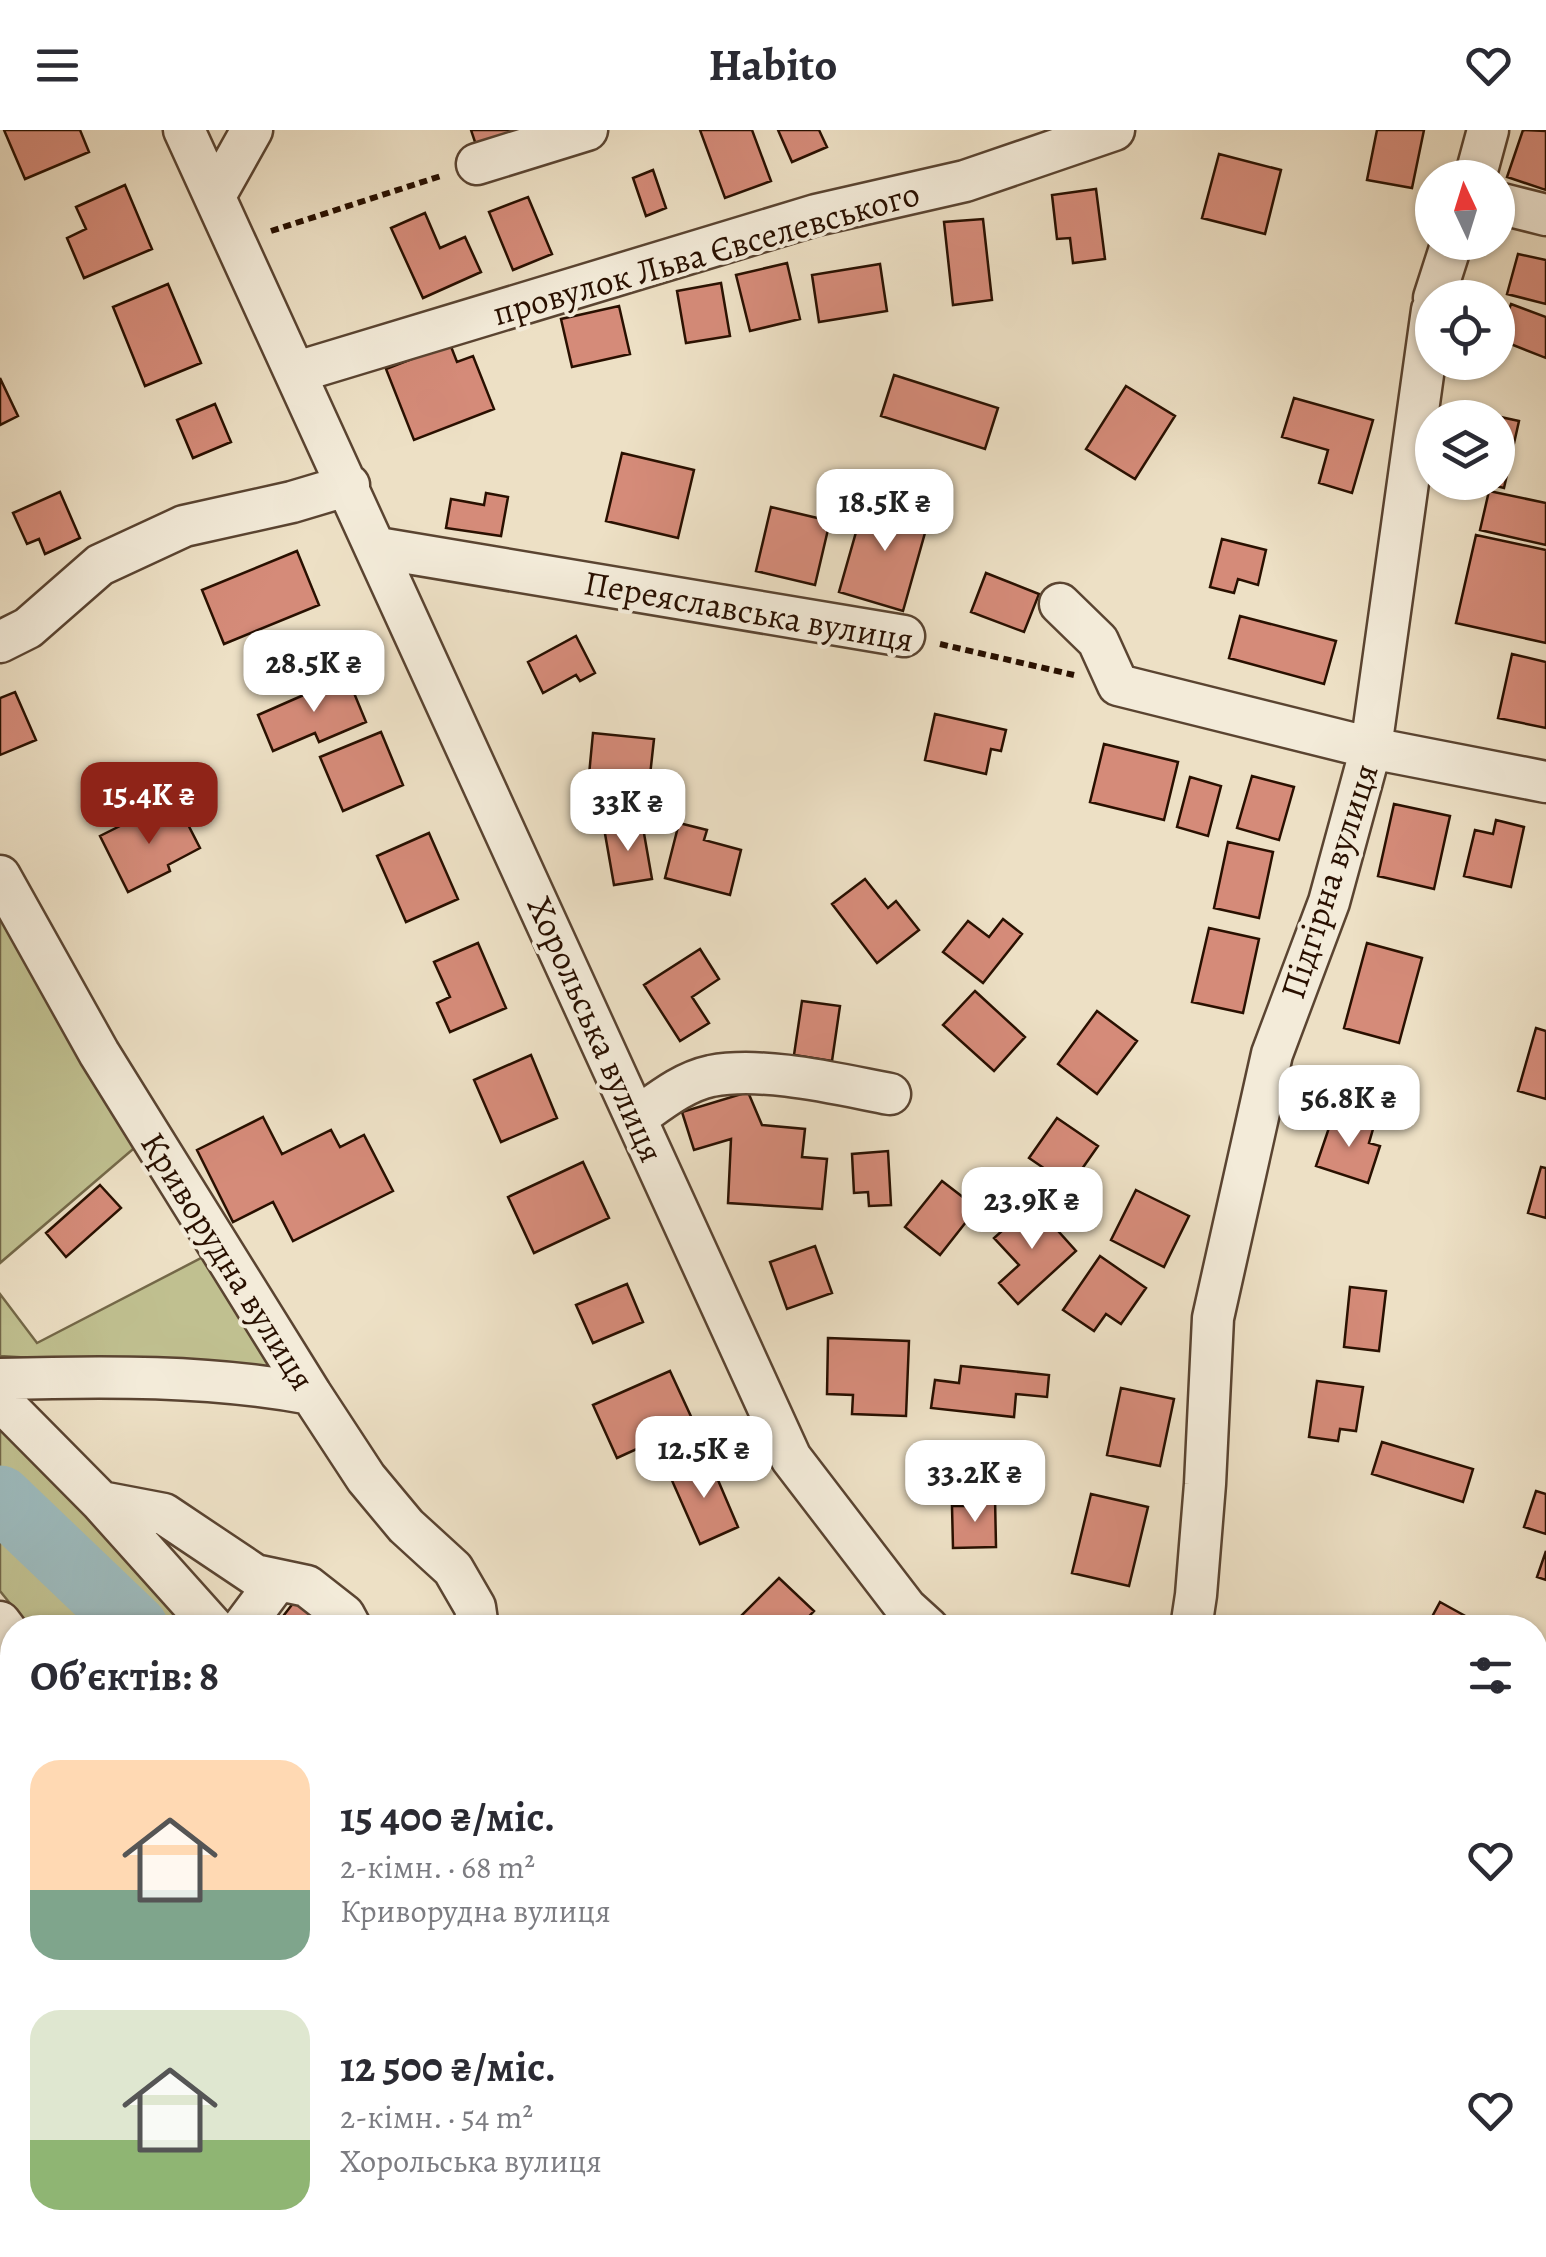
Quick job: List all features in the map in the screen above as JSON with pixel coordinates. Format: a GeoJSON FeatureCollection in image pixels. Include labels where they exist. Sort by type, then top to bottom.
{"type":"FeatureCollection","features":[{"type":"Feature","properties":{"kind":"street","name":"Хорольська вулиця"},"geometry":{"type":"LineString","coordinates":[[184,130],[791,1458],[914,1615]]}},
{"type":"Feature","properties":{"kind":"street"},"geometry":{"type":"LineString","coordinates":[[215,196],[252,130]]}},
{"type":"Feature","properties":{"kind":"street"},"geometry":{"type":"LineString","coordinates":[[476,164],[586,130]]}},
{"type":"Feature","properties":{"kind":"street","name":"провулок Льва Євселевського"},"geometry":{"type":"LineString","coordinates":[[296,372],[816,215],[965,181],[1114,130]]}},
{"type":"Feature","properties":{"kind":"street"},"geometry":{"type":"LineString","coordinates":[[1480,160],[1488,130]]}},
{"type":"Feature","properties":{"kind":"street"},"geometry":{"type":"LineString","coordinates":[[1515,207],[1546,215]]}},
{"type":"Feature","properties":{"kind":"street","name":"Підгірна вулиця"},"geometry":{"type":"LineString","coordinates":[[1191,1615],[1205,1484],[1213,1318],[1272,1054],[1329,902],[1371,748],[1424,380]]}},
{"type":"Feature","properties":{"kind":"street"},"geometry":{"type":"LineString","coordinates":[[0,642],[28,628],[100,565],[184,526],[349,486]]}},
{"type":"Feature","properties":{"kind":"street","name":"Переяславська вулиця"},"geometry":{"type":"LineString","coordinates":[[378,548],[904,636]]}},
{"type":"Feature","properties":{"kind":"street"},"geometry":{"type":"LineString","coordinates":[[1060,604],[1098,641],[1118,685],[1371,748],[1546,782]]}},
{"type":"Feature","properties":{"kind":"street","name":"Криворудна вулиця"},"geometry":{"type":"LineString","coordinates":[[0,876],[99,1053],[311,1394],[366,1478],[406,1526],[453,1569],[476,1615]]}},
{"type":"Feature","properties":{"kind":"street"},"geometry":{"type":"LineString","coordinates":[[636,1118],[676,1090],[712,1076],[778,1074],[890,1094]]}},
{"type":"Feature","properties":{"kind":"street"},"geometry":{"type":"LineString","coordinates":[[0,1379],[249,1382],[311,1394]]}},
{"type":"Feature","properties":{"kind":"street"},"geometry":{"type":"LineString","coordinates":[[0,1400],[101,1502],[202,1615]]}},
{"type":"Feature","properties":{"kind":"street"},"geometry":{"type":"LineString","coordinates":[[101,1502],[164,1514],[255,1576],[307,1586],[344,1615]]}},
{"type":"Feature","properties":{"kind":"street"},"geometry":{"type":"LineString","coordinates":[[252,1615],[278,1581]]}},
{"type":"Feature","properties":{"kind":"path"},"geometry":{"type":"LineString","coordinates":[[236,242],[476,164]]}},
{"type":"Feature","properties":{"kind":"path","name":"Переяславська вулиця"},"geometry":{"type":"LineString","coordinates":[[904,636],[1118,685]]}},
{"type":"Feature","properties":{"kind":"green space"},"geometry":{"type":"Polygon","coordinates":[[[0,904],[139,1144],[0,1263],[0,904]]]}},
{"type":"Feature","properties":{"kind":"green space"},"geometry":{"type":"Polygon","coordinates":[[[207,1255],[279,1373],[0,1356],[0,1294],[37,1343],[207,1255]]]}},
{"type":"Feature","properties":{"kind":"green space"},"geometry":{"type":"Polygon","coordinates":[[[0,1423],[188,1615],[19,1615],[0,1591],[0,1423]]]}},
{"type":"Feature","properties":{"kind":"building"},"geometry":{"type":"Polygon","coordinates":[[[4,130],[80,130],[89,152],[25,179],[4,130]]]}},
{"type":"Feature","properties":{"kind":"building"},"geometry":{"type":"Polygon","coordinates":[[[471,130],[513,130],[516,138],[478,151],[471,130]]]}},
{"type":"Feature","properties":{"kind":"building"},"geometry":{"type":"Polygon","coordinates":[[[700,130],[752,130],[771,181],[725,198],[700,130]]]}},
{"type":"Feature","properties":{"kind":"building"},"geometry":{"type":"Polygon","coordinates":[[[778,130],[819,130],[827,147],[792,162],[778,130]]]}},
{"type":"Feature","properties":{"kind":"building"},"geometry":{"type":"Polygon","coordinates":[[[1377,130],[1424,130],[1412,188],[1367,180],[1377,130]]]}},
{"type":"Feature","properties":{"kind":"building"},"geometry":{"type":"Polygon","coordinates":[[[1523,130],[1546,131],[1546,190],[1515,180],[1513,160],[1523,130]]]}},
{"type":"Feature","properties":{"kind":"building"},"geometry":{"type":"Polygon","coordinates":[[[1219,154],[1281,170],[1265,234],[1202,218],[1219,154]]]}},
{"type":"Feature","properties":{"kind":"building"},"geometry":{"type":"Polygon","coordinates":[[[653,170],[666,208],[646,216],[633,178],[653,170]]]}},
{"type":"Feature","properties":{"kind":"building"},"geometry":{"type":"Polygon","coordinates":[[[125,185],[152,249],[84,278],[67,238],[86,229],[76,207],[125,185]]]}},
{"type":"Feature","properties":{"kind":"building"},"geometry":{"type":"Polygon","coordinates":[[[1096,189],[1105,259],[1073,263],[1070,238],[1057,239],[1052,195],[1096,189]]]}},
{"type":"Feature","properties":{"kind":"building"},"geometry":{"type":"Polygon","coordinates":[[[528,197],[552,254],[513,270],[489,212],[528,197]]]}},
{"type":"Feature","properties":{"kind":"building"},"geometry":{"type":"Polygon","coordinates":[[[425,213],[440,248],[465,237],[481,272],[423,298],[391,228],[425,213]]]}},
{"type":"Feature","properties":{"kind":"building"},"geometry":{"type":"Polygon","coordinates":[[[983,219],[992,300],[953,305],[944,222],[983,219]]]}},
{"type":"Feature","properties":{"kind":"building"},"geometry":{"type":"Polygon","coordinates":[[[1518,254],[1546,260],[1546,304],[1515,296],[1515,280],[1511,280],[1518,254]]]}},
{"type":"Feature","properties":{"kind":"building"},"geometry":{"type":"Polygon","coordinates":[[[787,263],[800,319],[750,331],[736,275],[787,263]]]}},
{"type":"Feature","properties":{"kind":"building"},"geometry":{"type":"Polygon","coordinates":[[[880,264],[887,311],[819,322],[812,275],[880,264]]]}},
{"type":"Feature","properties":{"kind":"building"},"geometry":{"type":"Polygon","coordinates":[[[721,283],[730,336],[686,343],[677,291],[721,283]]]}},
{"type":"Feature","properties":{"kind":"building"},"geometry":{"type":"Polygon","coordinates":[[[168,284],[201,363],[145,386],[113,307],[168,284]]]}},
{"type":"Feature","properties":{"kind":"building"},"geometry":{"type":"Polygon","coordinates":[[[1515,305],[1546,317],[1546,358],[1515,346],[1515,305]]]}},
{"type":"Feature","properties":{"kind":"building"},"geometry":{"type":"Polygon","coordinates":[[[619,306],[630,354],[572,367],[561,319],[619,306]]]}},
{"type":"Feature","properties":{"kind":"building"},"geometry":{"type":"Polygon","coordinates":[[[450,344],[457,362],[473,356],[494,409],[414,440],[386,369],[450,344]]]}},
{"type":"Feature","properties":{"kind":"building"},"geometry":{"type":"Polygon","coordinates":[[[894,375],[998,408],[985,449],[881,416],[894,375]]]}},
{"type":"Feature","properties":{"kind":"building"},"geometry":{"type":"Polygon","coordinates":[[[0,378],[18,416],[0,425],[0,378]]]}},
{"type":"Feature","properties":{"kind":"building"},"geometry":{"type":"Polygon","coordinates":[[[1126,386],[1175,416],[1135,479],[1086,449],[1126,386]]]}},
{"type":"Feature","properties":{"kind":"building"},"geometry":{"type":"Polygon","coordinates":[[[1294,398],[1373,420],[1352,493],[1319,483],[1328,450],[1282,437],[1294,398]]]}},
{"type":"Feature","properties":{"kind":"building"},"geometry":{"type":"Polygon","coordinates":[[[215,404],[231,442],[193,458],[177,420],[215,404]]]}},
{"type":"Feature","properties":{"kind":"building"},"geometry":{"type":"Polygon","coordinates":[[[622,453],[694,470],[678,538],[606,521],[622,453]]]}},
{"type":"Feature","properties":{"kind":"building"},"geometry":{"type":"Polygon","coordinates":[[[60,492],[80,538],[45,554],[39,539],[27,544],[13,513],[60,492]]]}},
{"type":"Feature","properties":{"kind":"building"},"geometry":{"type":"Polygon","coordinates":[[[486,493],[508,497],[501,536],[446,528],[451,499],[484,505],[486,493]]]}},
{"type":"Feature","properties":{"kind":"building"},"geometry":{"type":"Polygon","coordinates":[[[1515,496],[1546,503],[1546,545],[1480,530],[1487,500],[1515,500],[1515,496]]]}},
{"type":"Feature","properties":{"kind":"building"},"geometry":{"type":"Polygon","coordinates":[[[866,497],[930,515],[903,611],[839,592],[866,497]]]}},
{"type":"Feature","properties":{"kind":"building"},"geometry":{"type":"Polygon","coordinates":[[[771,507],[830,521],[815,585],[756,571],[771,507]]]}},
{"type":"Feature","properties":{"kind":"building"},"geometry":{"type":"Polygon","coordinates":[[[1476,535],[1546,550],[1546,643],[1456,623],[1476,535]]]}},
{"type":"Feature","properties":{"kind":"building"},"geometry":{"type":"Polygon","coordinates":[[[1222,539],[1266,550],[1258,585],[1238,579],[1234,593],[1210,587],[1222,539]]]}},
{"type":"Feature","properties":{"kind":"building"},"geometry":{"type":"Polygon","coordinates":[[[297,551],[319,605],[224,644],[202,590],[297,551]]]}},
{"type":"Feature","properties":{"kind":"building"},"geometry":{"type":"Polygon","coordinates":[[[986,573],[1039,594],[1024,632],[971,612],[986,573]]]}},
{"type":"Feature","properties":{"kind":"building"},"geometry":{"type":"Polygon","coordinates":[[[1240,616],[1336,641],[1324,684],[1229,658],[1240,616]]]}},
{"type":"Feature","properties":{"kind":"building"},"geometry":{"type":"Polygon","coordinates":[[[576,636],[595,673],[580,681],[576,675],[543,693],[528,662],[576,636]]]}},
{"type":"Feature","properties":{"kind":"building"},"geometry":{"type":"Polygon","coordinates":[[[1512,654],[1546,662],[1546,728],[1498,718],[1512,654]]]}},
{"type":"Feature","properties":{"kind":"building"},"geometry":{"type":"Polygon","coordinates":[[[347,676],[366,722],[319,742],[315,733],[273,751],[258,715],[347,676]]]}},
{"type":"Feature","properties":{"kind":"building"},"geometry":{"type":"Polygon","coordinates":[[[15,692],[36,740],[0,755],[0,698],[15,692]]]}},
{"type":"Feature","properties":{"kind":"building"},"geometry":{"type":"Polygon","coordinates":[[[935,714],[1006,730],[1001,751],[991,749],[986,774],[925,760],[935,714]]]}},
{"type":"Feature","properties":{"kind":"building"},"geometry":{"type":"Polygon","coordinates":[[[381,732],[403,785],[343,811],[320,757],[381,732]]]}},
{"type":"Feature","properties":{"kind":"building"},"geometry":{"type":"Polygon","coordinates":[[[593,733],[654,739],[647,803],[587,796],[593,733]]]}},
{"type":"Feature","properties":{"kind":"building"},"geometry":{"type":"Polygon","coordinates":[[[1104,744],[1178,762],[1164,820],[1090,802],[1104,744]]]}},
{"type":"Feature","properties":{"kind":"building"},"geometry":{"type":"Polygon","coordinates":[[[1252,776],[1294,787],[1279,840],[1237,828],[1252,776]]]}},
{"type":"Feature","properties":{"kind":"building"},"geometry":{"type":"Polygon","coordinates":[[[1190,777],[1221,786],[1208,836],[1177,827],[1190,777]]]}},
{"type":"Feature","properties":{"kind":"building"},"geometry":{"type":"Polygon","coordinates":[[[1394,804],[1450,816],[1434,889],[1378,876],[1394,804]]]}},
{"type":"Feature","properties":{"kind":"building"},"geometry":{"type":"Polygon","coordinates":[[[154,809],[160,821],[181,811],[200,848],[168,865],[170,871],[128,892],[100,836],[154,809]]]}},
{"type":"Feature","properties":{"kind":"building"},"geometry":{"type":"Polygon","coordinates":[[[1496,820],[1524,827],[1511,887],[1464,876],[1475,830],[1493,834],[1496,820]]]}},
{"type":"Feature","properties":{"kind":"building"},"geometry":{"type":"Polygon","coordinates":[[[642,822],[652,879],[614,885],[604,828],[642,822]]]}},
{"type":"Feature","properties":{"kind":"building"},"geometry":{"type":"Polygon","coordinates":[[[679,823],[707,830],[704,840],[741,850],[730,895],[665,878],[679,823]]]}},
{"type":"Feature","properties":{"kind":"building"},"geometry":{"type":"Polygon","coordinates":[[[429,833],[458,899],[406,922],[377,856],[429,833]]]}},
{"type":"Feature","properties":{"kind":"building"},"geometry":{"type":"Polygon","coordinates":[[[1228,842],[1273,852],[1259,918],[1214,908],[1228,842]]]}},
{"type":"Feature","properties":{"kind":"building"},"geometry":{"type":"Polygon","coordinates":[[[865,879],[888,908],[896,901],[919,930],[877,963],[832,904],[865,879]]]}},
{"type":"Feature","properties":{"kind":"building"},"geometry":{"type":"Polygon","coordinates":[[[1003,919],[1022,934],[983,983],[943,952],[968,921],[989,937],[1003,919]]]}},
{"type":"Feature","properties":{"kind":"building"},"geometry":{"type":"Polygon","coordinates":[[[1209,928],[1259,939],[1243,1013],[1192,1002],[1209,928]]]}},
{"type":"Feature","properties":{"kind":"building"},"geometry":{"type":"Polygon","coordinates":[[[478,943],[506,1008],[450,1032],[437,1003],[450,997],[434,962],[478,943]]]}},
{"type":"Feature","properties":{"kind":"building"},"geometry":{"type":"Polygon","coordinates":[[[1367,943],[1422,958],[1399,1043],[1344,1028],[1367,943]]]}},
{"type":"Feature","properties":{"kind":"building"},"geometry":{"type":"Polygon","coordinates":[[[700,949],[719,979],[692,997],[709,1023],[680,1041],[644,985],[700,949]]]}},
{"type":"Feature","properties":{"kind":"building"},"geometry":{"type":"Polygon","coordinates":[[[975,991],[1025,1037],[994,1071],[943,1025],[975,991]]]}},
{"type":"Feature","properties":{"kind":"building"},"geometry":{"type":"Polygon","coordinates":[[[802,1001],[840,1006],[832,1061],[794,1055],[802,1001]]]}},
{"type":"Feature","properties":{"kind":"building"},"geometry":{"type":"Polygon","coordinates":[[[1097,1011],[1137,1041],[1097,1094],[1058,1064],[1097,1011]]]}},
{"type":"Feature","properties":{"kind":"building"},"geometry":{"type":"Polygon","coordinates":[[[1536,1028],[1546,1031],[1546,1099],[1518,1091],[1536,1028]]]}},
{"type":"Feature","properties":{"kind":"building"},"geometry":{"type":"Polygon","coordinates":[[[531,1055],[557,1118],[501,1142],[474,1080],[531,1055]]]}},
{"type":"Feature","properties":{"kind":"building"},"geometry":{"type":"Polygon","coordinates":[[[748,1092],[762,1125],[805,1129],[802,1157],[827,1159],[822,1209],[728,1203],[731,1139],[694,1150],[682,1112],[748,1092]]]}},
{"type":"Feature","properties":{"kind":"building"},"geometry":{"type":"Polygon","coordinates":[[[1333,1116],[1373,1129],[1369,1143],[1380,1146],[1368,1183],[1316,1166],[1333,1116]]]}},
{"type":"Feature","properties":{"kind":"building"},"geometry":{"type":"Polygon","coordinates":[[[263,1117],[282,1154],[331,1130],[340,1147],[364,1135],[393,1191],[293,1241],[273,1202],[233,1222],[197,1150],[263,1117]]]}},
{"type":"Feature","properties":{"kind":"building"},"geometry":{"type":"Polygon","coordinates":[[[1057,1118],[1098,1146],[1070,1186],[1029,1158],[1057,1118]]]}},
{"type":"Feature","properties":{"kind":"building"},"geometry":{"type":"Polygon","coordinates":[[[888,1151],[891,1205],[869,1206],[868,1192],[854,1193],[852,1154],[888,1151]]]}},
{"type":"Feature","properties":{"kind":"building"},"geometry":{"type":"Polygon","coordinates":[[[583,1162],[609,1218],[534,1253],[508,1197],[583,1162]]]}},
{"type":"Feature","properties":{"kind":"building"},"geometry":{"type":"Polygon","coordinates":[[[1541,1167],[1546,1168],[1546,1218],[1528,1213],[1541,1167]]]}},
{"type":"Feature","properties":{"kind":"building"},"geometry":{"type":"Polygon","coordinates":[[[942,1181],[977,1208],[940,1255],[905,1227],[942,1181]]]}},
{"type":"Feature","properties":{"kind":"building"},"geometry":{"type":"Polygon","coordinates":[[[100,1185],[121,1208],[66,1257],[46,1233],[100,1185]]]}},
{"type":"Feature","properties":{"kind":"building"},"geometry":{"type":"Polygon","coordinates":[[[1136,1190],[1189,1216],[1164,1267],[1111,1240],[1136,1190]]]}},
{"type":"Feature","properties":{"kind":"building"},"geometry":{"type":"Polygon","coordinates":[[[1033,1203],[1076,1251],[1018,1304],[999,1283],[1019,1265],[994,1238],[1033,1203]]]}},
{"type":"Feature","properties":{"kind":"building"},"geometry":{"type":"Polygon","coordinates":[[[815,1246],[832,1293],[787,1309],[770,1262],[815,1246]]]}},
{"type":"Feature","properties":{"kind":"building"},"geometry":{"type":"Polygon","coordinates":[[[1100,1256],[1146,1288],[1121,1324],[1106,1314],[1094,1331],[1063,1310],[1100,1256]]]}},
{"type":"Feature","properties":{"kind":"building"},"geometry":{"type":"Polygon","coordinates":[[[627,1284],[643,1322],[593,1343],[576,1305],[627,1284]]]}},
{"type":"Feature","properties":{"kind":"building"},"geometry":{"type":"Polygon","coordinates":[[[1350,1287],[1386,1291],[1379,1351],[1344,1347],[1350,1287]]]}},
{"type":"Feature","properties":{"kind":"building"},"geometry":{"type":"Polygon","coordinates":[[[828,1338],[909,1341],[906,1416],[852,1414],[853,1395],[827,1394],[828,1338]]]}},
{"type":"Feature","properties":{"kind":"building"},"geometry":{"type":"Polygon","coordinates":[[[961,1366],[1049,1375],[1047,1397],[1016,1394],[1014,1417],[931,1408],[935,1380],[959,1383],[961,1366]]]}},
{"type":"Feature","properties":{"kind":"building"},"geometry":{"type":"Polygon","coordinates":[[[670,1371],[694,1423],[617,1458],[593,1405],[670,1371]]]}},
{"type":"Feature","properties":{"kind":"building"},"geometry":{"type":"Polygon","coordinates":[[[1317,1381],[1363,1387],[1356,1431],[1340,1429],[1338,1441],[1309,1437],[1317,1381]]]}},
{"type":"Feature","properties":{"kind":"building"},"geometry":{"type":"Polygon","coordinates":[[[1121,1388],[1174,1399],[1160,1466],[1107,1455],[1121,1388]]]}},
{"type":"Feature","properties":{"kind":"building"},"geometry":{"type":"Polygon","coordinates":[[[1382,1442],[1473,1469],[1463,1502],[1372,1474],[1382,1442]]]}},
{"type":"Feature","properties":{"kind":"building"},"geometry":{"type":"Polygon","coordinates":[[[709,1459],[738,1527],[700,1544],[670,1476],[709,1459]]]}},
{"type":"Feature","properties":{"kind":"building"},"geometry":{"type":"Polygon","coordinates":[[[1536,1491],[1546,1494],[1546,1534],[1524,1527],[1536,1491]]]}},
{"type":"Feature","properties":{"kind":"building"},"geometry":{"type":"Polygon","coordinates":[[[1091,1494],[1148,1507],[1129,1586],[1072,1573],[1091,1494]]]}},
{"type":"Feature","properties":{"kind":"building"},"geometry":{"type":"Polygon","coordinates":[[[980,1497],[995,1497],[996,1547],[953,1548],[952,1506],[980,1506],[980,1497]]]}},
{"type":"Feature","properties":{"kind":"building"},"geometry":{"type":"Polygon","coordinates":[[[1546,1551],[1546,1580],[1537,1577],[1546,1551]]]}},
{"type":"Feature","properties":{"kind":"building"},"geometry":{"type":"Polygon","coordinates":[[[779,1578],[814,1611],[810,1615],[742,1615],[779,1578]]]}},
{"type":"Feature","properties":{"kind":"building"},"geometry":{"type":"Polygon","coordinates":[[[301,1593],[330,1615],[284,1615],[301,1593]]]}},
{"type":"Feature","properties":{"kind":"building"},"geometry":{"type":"Polygon","coordinates":[[[1440,1602],[1464,1615],[1433,1615],[1440,1602]]]}},
{"type":"Feature","properties":{"kind":"waterway"},"geometry":{"type":"LineString","coordinates":[[0,1498],[122,1615]]}}]}
